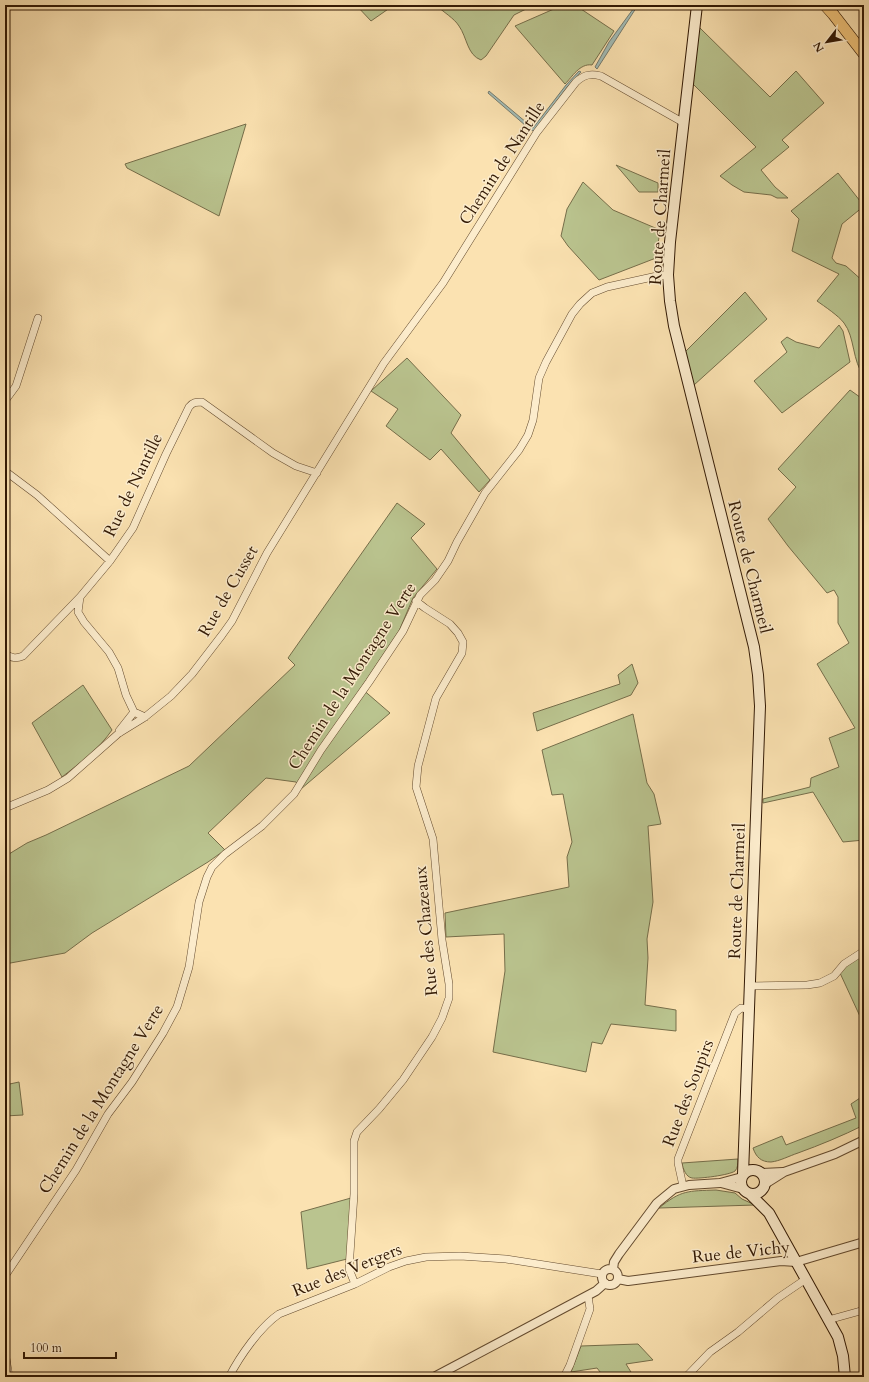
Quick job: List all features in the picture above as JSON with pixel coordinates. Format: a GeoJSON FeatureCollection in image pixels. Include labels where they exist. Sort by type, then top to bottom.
{"type":"FeatureCollection","features":[{"type":"Feature","properties":{"kind":"main road","name":"Route de Charmeil"},"geometry":{"type":"LineString","coordinates":[[697,5],[670,242],[668,275],[674,326],[754,647],[758,676],[760,706],[758,777],[748,1009],[743,1176]]}},
{"type":"Feature","properties":{"kind":"main road"},"geometry":{"type":"LineString","coordinates":[[825,5],[864,54]]}},
{"type":"Feature","properties":{"kind":"main road","name":"Route de Charmeil"},"geometry":{"type":"LineString","coordinates":[[744,1142],[750,1161],[758,1171]]}},
{"type":"Feature","properties":{"kind":"main road"},"geometry":{"type":"LineString","coordinates":[[769,1213],[765,1178],[758,1171],[749,1171],[743,1176],[741,1183],[747,1192],[769,1213],[838,1337],[843,1356],[845,1377]]}},
{"type":"Feature","properties":{"kind":"main road"},"geometry":{"type":"LineString","coordinates":[[747,1192],[757,1194],[765,1186]]}},
{"type":"Feature","properties":{"kind":"street","name":"Chemin de Nantille"},"geometry":{"type":"LineString","coordinates":[[384,363],[443,283],[537,132],[581,77],[593,74],[601,76],[684,123]]}},
{"type":"Feature","properties":{"kind":"street","name":"Chemin de la Montagne Verte"},"geometry":{"type":"LineString","coordinates":[[6,1270],[76,1170],[108,1114],[132,1082],[163,1033],[177,1007],[189,967],[199,902],[207,877],[212,868],[225,854],[262,826],[294,794],[321,750],[403,631],[416,601],[435,580],[448,562],[457,542],[485,493],[519,450],[528,435],[533,420],[539,378],[572,314],[592,293],[607,287],[668,275]]}},
{"type":"Feature","properties":{"kind":"street"},"geometry":{"type":"LineString","coordinates":[[5,400],[16,386],[38,318]]}},
{"type":"Feature","properties":{"kind":"street","name":"Rue de Cusset"},"geometry":{"type":"LineString","coordinates":[[5,808],[48,790],[68,778],[119,734],[146,717],[171,696],[192,674],[222,636],[232,620],[267,553],[384,363]]}},
{"type":"Feature","properties":{"kind":"street","name":"Rue de Nantille"},"geometry":{"type":"LineString","coordinates":[[5,654],[17,658],[22,656],[80,597],[110,561],[133,528],[166,454],[191,403],[202,402],[273,453],[296,466],[317,473]]}},
{"type":"Feature","properties":{"kind":"street"},"geometry":{"type":"LineString","coordinates":[[5,471],[37,494],[110,561]]}},
{"type":"Feature","properties":{"kind":"street"},"geometry":{"type":"LineString","coordinates":[[80,597],[78,612],[118,668],[126,695],[134,712],[146,717]]}},
{"type":"Feature","properties":{"kind":"street","name":"Rue des Chazeaux"},"geometry":{"type":"LineString","coordinates":[[355,1284],[349,1269],[354,1194],[354,1141],[357,1132],[379,1109],[403,1080],[432,1037],[442,1018],[448,998],[449,984],[442,940],[433,839],[416,787],[418,766],[436,698],[462,653],[463,642],[458,633],[450,624],[416,601]]}},
{"type":"Feature","properties":{"kind":"street"},"geometry":{"type":"LineString","coordinates":[[64,612],[71,610],[78,612]]}},
{"type":"Feature","properties":{"kind":"street"},"geometry":{"type":"LineString","coordinates":[[119,734],[119,731],[134,712]]}},
{"type":"Feature","properties":{"kind":"street"},"geometry":{"type":"LineString","coordinates":[[749,986],[807,985],[820,983],[834,976],[844,964],[864,951]]}},
{"type":"Feature","properties":{"kind":"street","name":"Rue des Soupirs"},"geometry":{"type":"LineString","coordinates":[[683,1186],[678,1159],[735,1013],[741,1008],[748,1009]]}},
{"type":"Feature","properties":{"kind":"street"},"geometry":{"type":"LineString","coordinates":[[765,1186],[784,1172],[835,1154],[864,1140]]}},
{"type":"Feature","properties":{"kind":"street"},"geometry":{"type":"LineString","coordinates":[[758,1171],[784,1172]]}},
{"type":"Feature","properties":{"kind":"street"},"geometry":{"type":"LineString","coordinates":[[613,1269],[614,1262],[619,1254],[657,1203],[666,1194],[683,1186],[720,1183],[743,1176]]}},
{"type":"Feature","properties":{"kind":"street"},"geometry":{"type":"LineString","coordinates":[[720,1183],[747,1192]]}},
{"type":"Feature","properties":{"kind":"street","name":"Rue de Vichy"},"geometry":{"type":"LineString","coordinates":[[618,1279],[628,1281],[781,1261],[796,1262],[864,1242]]}},
{"type":"Feature","properties":{"kind":"street","name":"Rue des Vergers"},"geometry":{"type":"LineString","coordinates":[[229,1377],[234,1367],[256,1336],[270,1320],[279,1314],[355,1284],[389,1267],[406,1261],[426,1257],[455,1256],[506,1259],[602,1274]]}},
{"type":"Feature","properties":{"kind":"street"},"geometry":{"type":"LineString","coordinates":[[606,1269],[613,1269],[618,1273],[617,1282],[611,1285],[605,1283],[602,1278],[602,1274],[606,1269]]}},
{"type":"Feature","properties":{"kind":"street"},"geometry":{"type":"LineString","coordinates":[[686,1377],[710,1352],[738,1332],[778,1298],[806,1279]]}},
{"type":"Feature","properties":{"kind":"street"},"geometry":{"type":"LineString","coordinates":[[434,1377],[588,1296],[605,1283]]}},
{"type":"Feature","properties":{"kind":"street"},"geometry":{"type":"LineString","coordinates":[[564,1377],[570,1365],[590,1309],[588,1296]]}},
{"type":"Feature","properties":{"kind":"street"},"geometry":{"type":"LineString","coordinates":[[828,1320],[864,1310]]}},
{"type":"Feature","properties":{"kind":"street"},"geometry":{"type":"LineString","coordinates":[[5,1352],[9,1377]]}},
{"type":"Feature","properties":{"kind":"green space"},"geometry":{"type":"Polygon","coordinates":[[[356,5],[394,5],[371,21],[356,5]]]}},
{"type":"Feature","properties":{"kind":"green space"},"geometry":{"type":"Polygon","coordinates":[[[436,5],[534,5],[514,15],[486,56],[481,60],[476,58],[470,50],[462,30],[457,23],[436,5]]]}},
{"type":"Feature","properties":{"kind":"green space"},"geometry":{"type":"Polygon","coordinates":[[[563,5],[575,5],[614,31],[592,65],[580,68],[565,84],[515,26],[563,5]]]}},
{"type":"Feature","properties":{"kind":"green space"},"geometry":{"type":"Polygon","coordinates":[[[699,27],[770,97],[796,71],[824,103],[782,140],[789,147],[761,170],[775,187],[788,198],[777,198],[771,195],[744,192],[720,176],[756,147],[692,83],[699,27]]]}},
{"type":"Feature","properties":{"kind":"green space"},"geometry":{"type":"Polygon","coordinates":[[[246,124],[219,216],[127,168],[125,164],[246,124]]]}},
{"type":"Feature","properties":{"kind":"green space"},"geometry":{"type":"Polygon","coordinates":[[[616,165],[658,183],[658,192],[639,192],[616,165]]]}},
{"type":"Feature","properties":{"kind":"green space"},"geometry":{"type":"Polygon","coordinates":[[[838,173],[864,206],[842,224],[832,258],[836,263],[846,266],[864,282],[864,376],[857,363],[848,329],[842,320],[817,301],[839,274],[792,251],[799,219],[791,211],[838,173]]]}},
{"type":"Feature","properties":{"kind":"green space"},"geometry":{"type":"Polygon","coordinates":[[[583,182],[613,210],[660,230],[656,258],[599,280],[568,246],[561,236],[567,209],[583,182]]]}},
{"type":"Feature","properties":{"kind":"green space"},"geometry":{"type":"Polygon","coordinates":[[[745,292],[767,319],[694,385],[685,352],[745,292]]]}},
{"type":"Feature","properties":{"kind":"green space"},"geometry":{"type":"Polygon","coordinates":[[[839,325],[843,331],[850,362],[782,413],[754,381],[787,352],[781,342],[787,337],[796,342],[819,348],[839,325]]]}},
{"type":"Feature","properties":{"kind":"green space"},"geometry":{"type":"Polygon","coordinates":[[[407,358],[461,415],[451,433],[490,480],[479,492],[441,449],[430,460],[386,426],[398,409],[371,391],[407,358]]]}},
{"type":"Feature","properties":{"kind":"green space"},"geometry":{"type":"Polygon","coordinates":[[[850,390],[864,400],[864,840],[843,842],[813,792],[763,803],[763,799],[810,787],[811,778],[839,767],[829,738],[855,728],[817,664],[849,643],[838,623],[838,597],[834,590],[827,593],[768,519],[796,487],[778,469],[850,390]]]}},
{"type":"Feature","properties":{"kind":"green space"},"geometry":{"type":"Polygon","coordinates":[[[397,503],[425,524],[411,538],[437,569],[413,598],[399,631],[361,688],[390,713],[301,789],[296,782],[266,778],[208,833],[225,850],[208,862],[92,933],[65,953],[5,964],[5,854],[9,854],[27,843],[189,766],[295,665],[288,658],[397,503]]]}},
{"type":"Feature","properties":{"kind":"green space"},"geometry":{"type":"Polygon","coordinates":[[[632,664],[638,683],[631,695],[537,731],[533,713],[620,684],[618,675],[632,664]]]}},
{"type":"Feature","properties":{"kind":"green space"},"geometry":{"type":"Polygon","coordinates":[[[83,685],[112,730],[95,750],[62,777],[32,723],[83,685]]]}},
{"type":"Feature","properties":{"kind":"green space"},"geometry":{"type":"Polygon","coordinates":[[[633,714],[647,783],[654,794],[661,824],[648,826],[653,902],[647,939],[648,958],[645,1005],[676,1010],[676,1031],[611,1024],[602,1044],[592,1042],[586,1072],[493,1052],[505,971],[504,934],[446,937],[445,913],[569,887],[567,857],[572,842],[563,794],[552,795],[542,750],[633,714]]]}},
{"type":"Feature","properties":{"kind":"green space"},"geometry":{"type":"Polygon","coordinates":[[[864,953],[864,1025],[840,973],[843,966],[864,953]]]}},
{"type":"Feature","properties":{"kind":"green space"},"geometry":{"type":"Polygon","coordinates":[[[19,1082],[23,1115],[5,1116],[5,1085],[19,1082]]]}},
{"type":"Feature","properties":{"kind":"green space"},"geometry":{"type":"Polygon","coordinates":[[[860,1098],[864,1103],[864,1125],[778,1161],[764,1161],[756,1154],[753,1148],[782,1136],[786,1145],[856,1118],[851,1104],[860,1098]]]}},
{"type":"Feature","properties":{"kind":"green space"},"geometry":{"type":"Polygon","coordinates":[[[738,1159],[735,1171],[701,1178],[692,1178],[688,1176],[682,1163],[738,1159]]]}},
{"type":"Feature","properties":{"kind":"green space"},"geometry":{"type":"Polygon","coordinates":[[[716,1190],[735,1193],[742,1199],[755,1205],[659,1208],[673,1198],[691,1191],[716,1190]]]}},
{"type":"Feature","properties":{"kind":"green space"},"geometry":{"type":"Polygon","coordinates":[[[351,1198],[347,1259],[307,1269],[301,1212],[351,1198]]]}},
{"type":"Feature","properties":{"kind":"green space"},"geometry":{"type":"Polygon","coordinates":[[[638,1344],[653,1360],[626,1364],[634,1377],[604,1377],[597,1368],[571,1372],[581,1346],[638,1344]]]}},
{"type":"Feature","properties":{"kind":"water"},"geometry":{"type":"Polygon","coordinates":[[[636,5],[638,5],[597,69],[595,67],[609,42],[636,5]]]}},
{"type":"Feature","properties":{"kind":"water"},"geometry":{"type":"Polygon","coordinates":[[[579,71],[581,72],[568,86],[533,131],[488,93],[489,91],[533,128],[566,85],[579,71]]]}}]}
